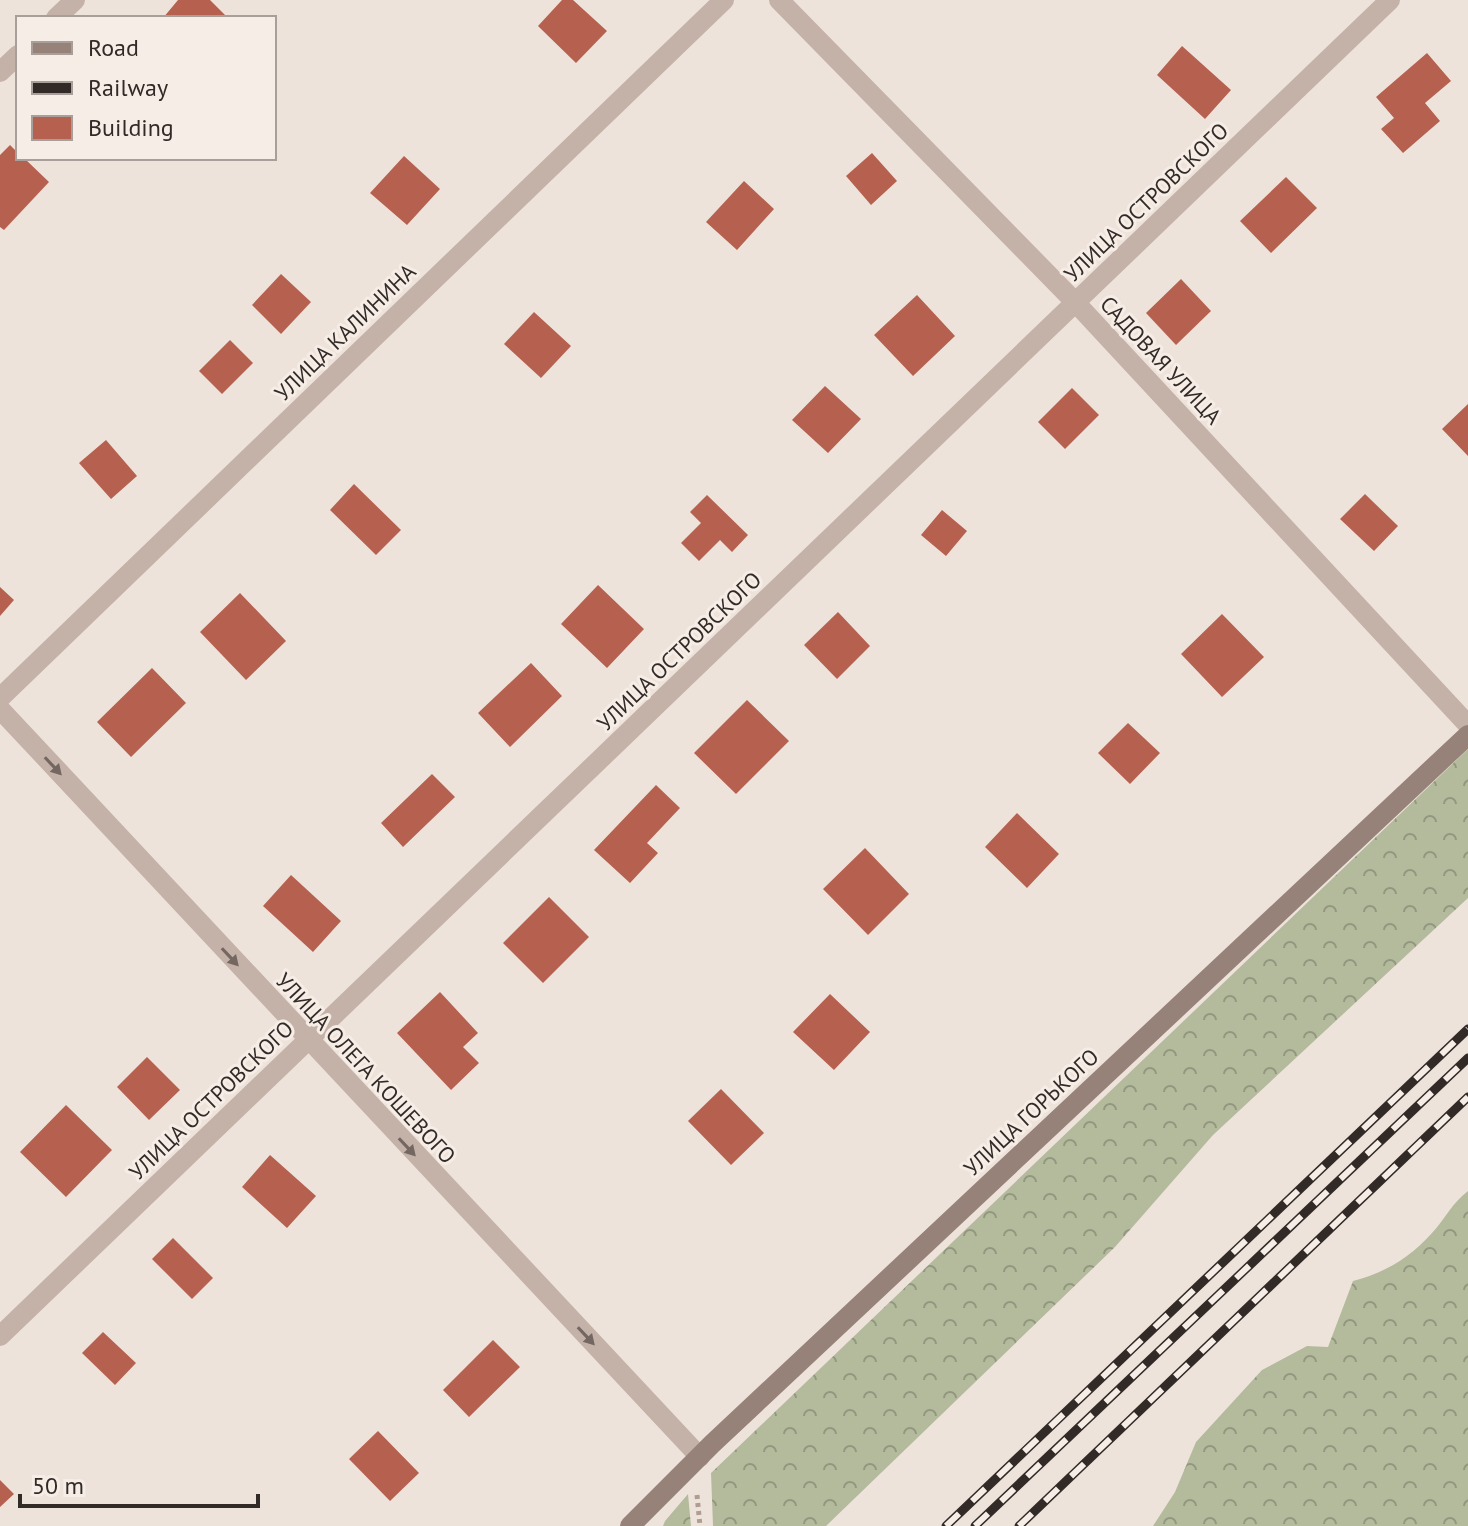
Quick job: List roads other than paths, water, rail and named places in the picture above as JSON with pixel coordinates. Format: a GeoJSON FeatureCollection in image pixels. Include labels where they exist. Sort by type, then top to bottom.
{"type":"FeatureCollection","features":[{"type":"Feature","properties":{"kind":"street"},"geometry":{"type":"LineString","coordinates":[[58,16],[75,0]]}},
{"type":"Feature","properties":{"kind":"street","name":"УЛИЦА КАЛИНИНА"},"geometry":{"type":"LineString","coordinates":[[0,698],[724,0]]}},
{"type":"Feature","properties":{"kind":"street","name":"САДОВАЯ УЛИЦА"},"geometry":{"type":"LineString","coordinates":[[779,0],[1076,303],[1468,725]]}},
{"type":"Feature","properties":{"kind":"street","name":"УЛИЦА ОСТРОВСКОГО"},"geometry":{"type":"LineString","coordinates":[[0,1336],[1390,0]]}},
{"type":"Feature","properties":{"kind":"street"},"geometry":{"type":"LineString","coordinates":[[0,72],[16,57]]}},
{"type":"Feature","properties":{"kind":"street","name":"УЛИЦА ОЛЕГА КОШЕВОГО"},"geometry":{"type":"LineString","coordinates":[[0,709],[700,1457]]}},
{"type":"Feature","properties":{"kind":"street","name":"УЛИЦА ГОРЬКОГО"},"geometry":{"type":"LineString","coordinates":[[630,1526],[1468,735]]}},
{"type":"Feature","properties":{"kind":"railway"},"geometry":{"type":"LineString","coordinates":[[946,1526],[1468,1029]]}},
{"type":"Feature","properties":{"kind":"railway"},"geometry":{"type":"LineString","coordinates":[[975,1526],[1468,1058]]}},
{"type":"Feature","properties":{"kind":"railway"},"geometry":{"type":"LineString","coordinates":[[1019,1526],[1468,1097]]}}]}
